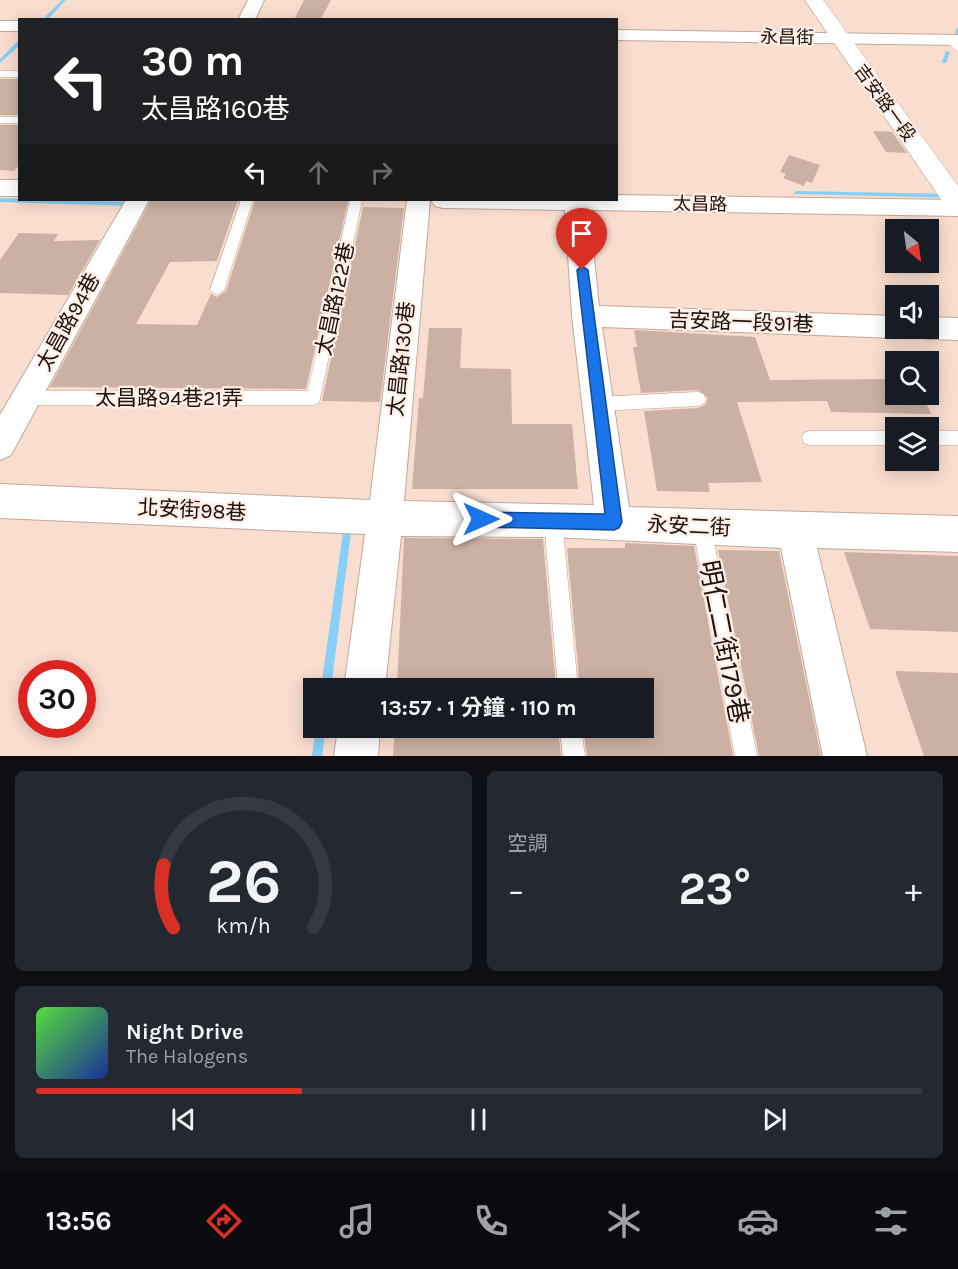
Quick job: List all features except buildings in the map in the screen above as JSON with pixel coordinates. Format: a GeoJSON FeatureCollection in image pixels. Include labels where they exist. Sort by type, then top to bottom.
{"type":"FeatureCollection","features":[{"type":"Feature","properties":{"kind":"street"},"geometry":{"type":"LineString","coordinates":[[247,18],[256,0]]}},
{"type":"Feature","properties":{"kind":"street","name":"吉安路一段"},"geometry":{"type":"LineString","coordinates":[[814,0],[850,38],[944,149]]}},
{"type":"Feature","properties":{"kind":"street","name":"吉安路一段"},"geometry":{"type":"LineString","coordinates":[[834,0],[850,38],[958,206]]}},
{"type":"Feature","properties":{"kind":"street"},"geometry":{"type":"LineString","coordinates":[[0,26],[18,26]]}},
{"type":"Feature","properties":{"kind":"street","name":"永昌街"},"geometry":{"type":"LineString","coordinates":[[618,35],[850,38],[956,43]]}},
{"type":"Feature","properties":{"kind":"street","name":"太昌路94巷"},"geometry":{"type":"LineString","coordinates":[[0,445],[136,201]]}},
{"type":"Feature","properties":{"kind":"street","name":"太昌路130巷"},"geometry":{"type":"LineString","coordinates":[[365,678],[385,518],[418,201]]}},
{"type":"Feature","properties":{"kind":"street","name":"太昌路"},"geometry":{"type":"LineString","coordinates":[[510,201],[958,206]]}},
{"type":"Feature","properties":{"kind":"street"},"geometry":{"type":"LineString","coordinates":[[576,202],[586,316],[614,522]]}},
{"type":"Feature","properties":{"kind":"street","name":"吉安路一段91巷"},"geometry":{"type":"LineString","coordinates":[[586,316],[885,327]]}},
{"type":"Feature","properties":{"kind":"street"},"geometry":{"type":"LineString","coordinates":[[939,328],[958,329]]}},
{"type":"Feature","properties":{"kind":"street","name":"北安街98巷"},"geometry":{"type":"LineString","coordinates":[[0,501],[385,518]]}},
{"type":"Feature","properties":{"kind":"street","name":"永安二街"},"geometry":{"type":"LineString","coordinates":[[385,518],[553,520],[702,528],[958,534]]}},
{"type":"Feature","properties":{"kind":"street"},"geometry":{"type":"LineString","coordinates":[[795,530],[845,756]]}},
{"type":"Feature","properties":{"kind":"street"},"geometry":{"type":"LineString","coordinates":[[356,756],[358,738]]}},
{"type":"Feature","properties":{"kind":"lane"},"geometry":{"type":"LineString","coordinates":[[0,74],[18,74]]}},
{"type":"Feature","properties":{"kind":"lane"},"geometry":{"type":"LineString","coordinates":[[0,120],[18,120]]}},
{"type":"Feature","properties":{"kind":"lane"},"geometry":{"type":"LineString","coordinates":[[218,290],[248,201]]}},
{"type":"Feature","properties":{"kind":"lane","name":"太昌路122巷"},"geometry":{"type":"LineString","coordinates":[[314,398],[356,201]]}},
{"type":"Feature","properties":{"kind":"lane","name":"太昌路94巷21弄"},"geometry":{"type":"LineString","coordinates":[[25,398],[314,398]]}},
{"type":"Feature","properties":{"kind":"lane"},"geometry":{"type":"LineString","coordinates":[[598,404],[698,399]]}},
{"type":"Feature","properties":{"kind":"lane"},"geometry":{"type":"LineString","coordinates":[[810,438],[885,438]]}},
{"type":"Feature","properties":{"kind":"lane"},"geometry":{"type":"LineString","coordinates":[[939,438],[958,438]]}},
{"type":"Feature","properties":{"kind":"lane"},"geometry":{"type":"LineString","coordinates":[[553,520],[567,678]]}},
{"type":"Feature","properties":{"kind":"lane","name":"明仁二街179巷"},"geometry":{"type":"LineString","coordinates":[[702,528],[746,756]]}},
{"type":"Feature","properties":{"kind":"lane"},"geometry":{"type":"LineString","coordinates":[[572,738],[574,756]]}},
{"type":"Feature","properties":{"kind":"waterway"},"geometry":{"type":"LineString","coordinates":[[46,18],[64,0]]}},
{"type":"Feature","properties":{"kind":"waterway"},"geometry":{"type":"LineString","coordinates":[[956,38],[958,29]]}},
{"type":"Feature","properties":{"kind":"waterway"},"geometry":{"type":"LineString","coordinates":[[0,62],[18,44]]}},
{"type":"Feature","properties":{"kind":"waterway"},"geometry":{"type":"LineString","coordinates":[[944,62],[948,52]]}},
{"type":"Feature","properties":{"kind":"waterway"},"geometry":{"type":"LineString","coordinates":[[797,193],[958,196]]}},
{"type":"Feature","properties":{"kind":"waterway"},"geometry":{"type":"LineString","coordinates":[[0,200],[18,201]]}},
{"type":"Feature","properties":{"kind":"waterway"},"geometry":{"type":"LineString","coordinates":[[33,201],[131,204]]}},
{"type":"Feature","properties":{"kind":"waterway"},"geometry":{"type":"LineString","coordinates":[[327,678],[348,525]]}},
{"type":"Feature","properties":{"kind":"waterway"},"geometry":{"type":"LineString","coordinates":[[317,756],[320,738]]}},
{"type":"Feature","properties":{"kind":"route"},"geometry":{"type":"LineString","coordinates":[[481,519],[614,522],[586,316],[582,270]]}}]}
